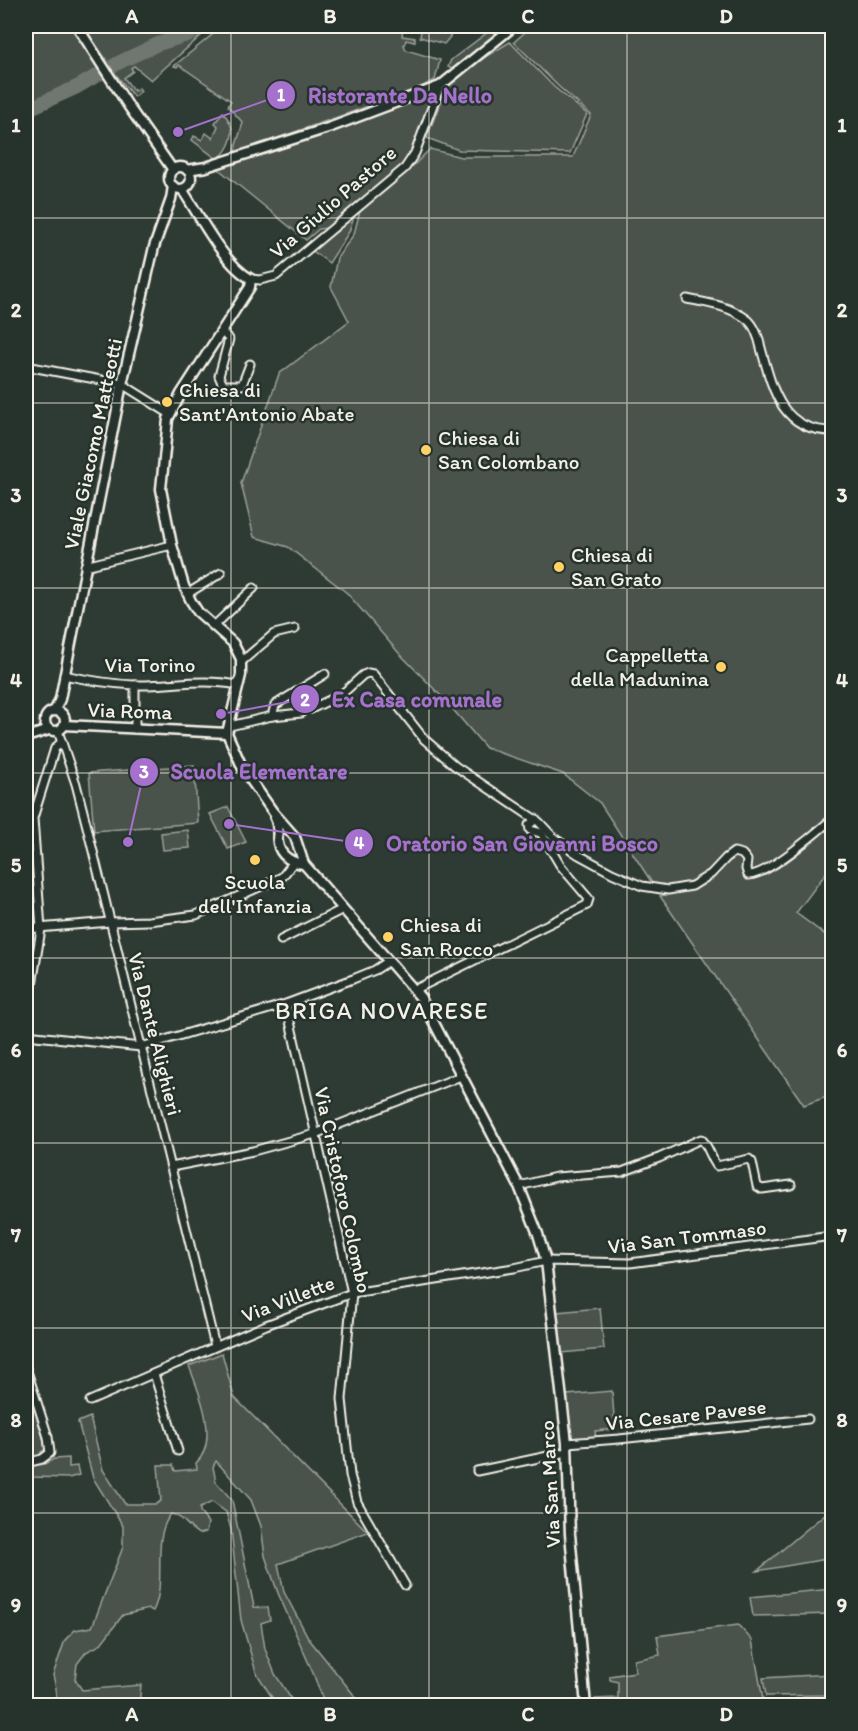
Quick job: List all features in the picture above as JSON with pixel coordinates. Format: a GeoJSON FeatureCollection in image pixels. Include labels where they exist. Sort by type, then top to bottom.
{"type":"FeatureCollection","features":[{"type":"Feature","properties":{"kind":"street"},"geometry":{"type":"LineString","coordinates":[[77,26],[163,154],[183,172],[189,184],[178,188],[226,257],[241,274],[251,279],[250,287],[170,414],[161,489],[172,545],[187,594],[198,612],[215,626],[239,652],[241,675],[228,729],[243,769],[273,812],[295,837],[304,864],[293,863],[285,856],[278,843],[279,826],[273,812]]}},
{"type":"Feature","properties":{"kind":"street"},"geometry":{"type":"LineString","coordinates":[[183,172],[206,167],[331,127],[440,86],[514,26]]}},
{"type":"Feature","properties":{"kind":"street","name":"Via Giulio Pastore"},"geometry":{"type":"LineString","coordinates":[[251,279],[260,280],[276,276],[410,163],[440,86]]}},
{"type":"Feature","properties":{"kind":"street","name":"Viale Giacomo Matteotti"},"geometry":{"type":"LineString","coordinates":[[54,728],[65,720],[58,712],[64,675],[122,384],[154,247],[171,199],[178,188],[169,178],[183,172]]}},
{"type":"Feature","properties":{"kind":"street"},"geometry":{"type":"LineString","coordinates":[[687,299],[731,309],[750,321],[758,336],[773,392],[786,413],[813,428],[832,431]]}},
{"type":"Feature","properties":{"kind":"street"},"geometry":{"type":"LineString","coordinates":[[222,332],[229,339],[219,376],[223,385],[242,385],[250,364]]}},
{"type":"Feature","properties":{"kind":"street"},"geometry":{"type":"LineString","coordinates":[[26,366],[122,384],[170,414]]}},
{"type":"Feature","properties":{"kind":"street"},"geometry":{"type":"LineString","coordinates":[[85,566],[172,545]]}},
{"type":"Feature","properties":{"kind":"street"},"geometry":{"type":"LineString","coordinates":[[187,594],[221,573]]}},
{"type":"Feature","properties":{"kind":"street"},"geometry":{"type":"LineString","coordinates":[[215,626],[254,588]]}},
{"type":"Feature","properties":{"kind":"street"},"geometry":{"type":"LineString","coordinates":[[241,662],[274,634],[295,628]]}},
{"type":"Feature","properties":{"kind":"street"},"geometry":{"type":"LineString","coordinates":[[311,709],[342,694],[368,672],[373,674],[424,739],[455,766],[536,819],[554,838],[579,855],[642,886],[668,890],[692,886],[711,874],[734,852],[742,854],[747,860],[748,874],[762,872],[832,819]]}},
{"type":"Feature","properties":{"kind":"street"},"geometry":{"type":"LineString","coordinates":[[272,716],[276,705],[325,674]]}},
{"type":"Feature","properties":{"kind":"street","name":"Via Torino"},"geometry":{"type":"LineString","coordinates":[[64,675],[135,685],[196,681],[215,681],[237,685]]}},
{"type":"Feature","properties":{"kind":"street"},"geometry":{"type":"LineString","coordinates":[[135,685],[135,729]]}},
{"type":"Feature","properties":{"kind":"street"},"geometry":{"type":"LineString","coordinates":[[54,728],[46,715],[58,712]]}},
{"type":"Feature","properties":{"kind":"street"},"geometry":{"type":"LineString","coordinates":[[228,729],[272,716],[301,713]]}},
{"type":"Feature","properties":{"kind":"street","name":"Via Roma"},"geometry":{"type":"LineString","coordinates":[[26,737],[54,728],[195,732],[228,729]]}},
{"type":"Feature","properties":{"kind":"street","name":"Via Dante Alighieri"},"geometry":{"type":"LineString","coordinates":[[54,728],[62,742],[76,784],[215,1346]]}},
{"type":"Feature","properties":{"kind":"street"},"geometry":{"type":"LineString","coordinates":[[26,1022],[41,929],[33,818],[54,748],[62,742]]}},
{"type":"Feature","properties":{"kind":"street"},"geometry":{"type":"LineString","coordinates":[[414,990],[587,905],[589,899],[560,865],[541,833],[530,830],[529,825],[536,819]]}},
{"type":"Feature","properties":{"kind":"street"},"geometry":{"type":"LineString","coordinates":[[26,928],[41,929],[110,922],[149,921],[196,915],[282,877],[293,863]]}},
{"type":"Feature","properties":{"kind":"street","name":"Via San Marco"},"geometry":{"type":"LineString","coordinates":[[304,864],[421,998],[519,1186],[538,1234],[546,1262],[567,1447],[570,1534],[586,1706]]}},
{"type":"Feature","properties":{"kind":"street"},"geometry":{"type":"LineString","coordinates":[[281,940],[343,909]]}},
{"type":"Feature","properties":{"kind":"street"},"geometry":{"type":"LineString","coordinates":[[26,1035],[141,1047],[286,1004],[375,970],[389,961]]}},
{"type":"Feature","properties":{"kind":"street","name":"Via Cristoforo Colombo"},"geometry":{"type":"LineString","coordinates":[[286,1004],[352,1293],[342,1399],[350,1475],[357,1502],[405,1585]]}},
{"type":"Feature","properties":{"kind":"street"},"geometry":{"type":"LineString","coordinates":[[171,1167],[253,1151],[315,1134],[461,1076]]}},
{"type":"Feature","properties":{"kind":"street"},"geometry":{"type":"LineString","coordinates":[[519,1186],[556,1177],[622,1172],[701,1139],[707,1144],[710,1158],[717,1166],[749,1159],[752,1162],[757,1186],[762,1189],[791,1185]]}},
{"type":"Feature","properties":{"kind":"street","name":"Via San Tommaso"},"geometry":{"type":"LineString","coordinates":[[546,1262],[630,1263],[832,1236]]}},
{"type":"Feature","properties":{"kind":"street","name":"Via Villette"},"geometry":{"type":"LineString","coordinates":[[90,1401],[215,1346],[352,1293],[546,1262]]}},
{"type":"Feature","properties":{"kind":"street"},"geometry":{"type":"LineString","coordinates":[[26,1368],[48,1437],[50,1453],[42,1459],[26,1463]]}},
{"type":"Feature","properties":{"kind":"street"},"geometry":{"type":"LineString","coordinates":[[154,1374],[178,1451]]}},
{"type":"Feature","properties":{"kind":"street","name":"Via Cesare Pavese"},"geometry":{"type":"LineString","coordinates":[[477,1471],[567,1447],[808,1419]]}},
{"type":"Feature","properties":{"kind":"shaded area"},"geometry":{"type":"Polygon","coordinates":[[[26,26],[73,26],[103,72],[26,110],[26,26]]]}},
{"type":"Feature","properties":{"kind":"shaded area"},"geometry":{"type":"Polygon","coordinates":[[[83,26],[194,26],[190,30],[155,42],[110,65],[83,26]]]}},
{"type":"Feature","properties":{"kind":"shaded area"},"geometry":{"type":"Polygon","coordinates":[[[200,26],[212,26],[151,80],[134,66],[131,68],[133,71],[124,78],[134,91],[139,88],[141,91],[134,97],[113,71],[158,47],[184,40],[200,26]]]}},
{"type":"Feature","properties":{"kind":"shaded area"},"geometry":{"type":"Polygon","coordinates":[[[223,26],[453,26],[450,37],[444,44],[420,37],[421,31],[403,28],[402,36],[415,38],[415,42],[406,40],[404,45],[406,50],[440,60],[435,80],[417,89],[235,153],[243,123],[228,106],[231,101],[179,65],[174,66],[223,26]]]}},
{"type":"Feature","properties":{"kind":"shaded area"},"geometry":{"type":"Polygon","coordinates":[[[532,26],[832,26],[832,865],[796,913],[832,940],[832,1095],[804,1105],[660,896],[692,890],[735,853],[722,859],[699,881],[692,884],[679,887],[654,886],[600,803],[563,774],[486,748],[347,593],[288,547],[254,537],[241,483],[279,374],[349,321],[331,287],[337,258],[354,234],[361,207],[412,167],[430,149],[461,157],[573,157],[591,115],[514,42],[532,26]],[[816,830],[774,863],[756,872],[749,873],[747,869],[749,860],[743,852],[735,853],[743,857],[748,875],[756,874],[775,866],[818,834],[816,830]]]}},
{"type":"Feature","properties":{"kind":"shaded area"},"geometry":{"type":"Polygon","coordinates":[[[492,29],[496,32],[491,38],[452,69],[448,67],[451,60],[492,29]]]}},
{"type":"Feature","properties":{"kind":"shaded area"},"geometry":{"type":"Polygon","coordinates":[[[510,42],[554,87],[587,114],[570,153],[459,150],[427,138],[446,87],[470,66],[510,42]]]}},
{"type":"Feature","properties":{"kind":"shaded area"},"geometry":{"type":"Polygon","coordinates":[[[426,97],[432,100],[414,152],[404,167],[327,228],[319,229],[306,240],[216,167],[426,97]]]}},
{"type":"Feature","properties":{"kind":"shaded area"},"geometry":{"type":"Polygon","coordinates":[[[223,112],[231,125],[232,135],[227,149],[217,159],[192,140],[194,136],[202,140],[206,133],[213,138],[218,126],[215,123],[223,112]]]}},
{"type":"Feature","properties":{"kind":"shaded area"},"geometry":{"type":"Polygon","coordinates":[[[356,210],[349,232],[329,263],[313,250],[356,210]]]}},
{"type":"Feature","properties":{"kind":"shaded area"},"geometry":{"type":"Polygon","coordinates":[[[194,765],[198,823],[94,831],[89,773],[194,765]]]}},
{"type":"Feature","properties":{"kind":"shaded area"},"geometry":{"type":"Polygon","coordinates":[[[228,807],[246,842],[228,849],[210,814],[228,807]]]}},
{"type":"Feature","properties":{"kind":"shaded area"},"geometry":{"type":"Polygon","coordinates":[[[188,830],[190,848],[163,850],[161,833],[188,830]]]}},
{"type":"Feature","properties":{"kind":"shaded area"},"geometry":{"type":"Polygon","coordinates":[[[600,1308],[604,1349],[561,1353],[557,1312],[600,1308]]]}},
{"type":"Feature","properties":{"kind":"shaded area"},"geometry":{"type":"Polygon","coordinates":[[[222,1353],[234,1397],[368,1532],[278,1564],[284,1592],[309,1639],[362,1705],[325,1705],[278,1593],[265,1556],[261,1526],[251,1500],[216,1461],[213,1467],[216,1482],[232,1500],[254,1607],[268,1608],[270,1620],[261,1623],[265,1649],[275,1674],[295,1705],[275,1705],[256,1672],[241,1620],[231,1529],[226,1512],[212,1502],[200,1508],[200,1512],[208,1523],[206,1532],[199,1534],[179,1517],[171,1514],[165,1524],[161,1536],[159,1587],[153,1611],[149,1609],[123,1615],[100,1645],[86,1652],[77,1664],[75,1679],[82,1690],[141,1685],[139,1705],[57,1705],[53,1675],[65,1640],[75,1630],[92,1627],[123,1547],[123,1526],[93,1478],[78,1422],[90,1417],[103,1470],[125,1504],[156,1504],[161,1501],[158,1465],[173,1465],[175,1471],[197,1469],[196,1463],[203,1454],[206,1442],[207,1429],[202,1402],[189,1366],[222,1353]]]}},
{"type":"Feature","properties":{"kind":"shaded area"},"geometry":{"type":"Polygon","coordinates":[[[26,1376],[40,1421],[45,1449],[41,1455],[26,1460],[26,1376]]]}},
{"type":"Feature","properties":{"kind":"shaded area"},"geometry":{"type":"Polygon","coordinates":[[[612,1391],[615,1429],[595,1431],[596,1439],[570,1441],[567,1395],[612,1391]]]}},
{"type":"Feature","properties":{"kind":"shaded area"},"geometry":{"type":"Polygon","coordinates":[[[69,1458],[69,1467],[77,1466],[79,1475],[69,1478],[27,1475],[28,1467],[44,1464],[54,1459],[69,1458]]]}},
{"type":"Feature","properties":{"kind":"shaded area"},"geometry":{"type":"Polygon","coordinates":[[[832,1508],[832,1558],[757,1571],[832,1508]]]}},
{"type":"Feature","properties":{"kind":"shaded area"},"geometry":{"type":"Polygon","coordinates":[[[832,1589],[832,1614],[753,1616],[750,1597],[832,1589]]]}},
{"type":"Feature","properties":{"kind":"shaded area"},"geometry":{"type":"Polygon","coordinates":[[[738,1625],[752,1640],[764,1705],[595,1705],[595,1699],[618,1698],[618,1682],[610,1680],[610,1676],[635,1672],[634,1660],[660,1655],[657,1636],[738,1625]]]}},
{"type":"Feature","properties":{"kind":"shaded area"},"geometry":{"type":"Polygon","coordinates":[[[832,1674],[832,1695],[766,1696],[763,1678],[832,1674]]]}},
{"type":"Feature","properties":{"kind":"waterway"},"geometry":{"type":"LineString","coordinates":[[26,110],[77,87],[120,62],[158,44],[190,34],[198,26]]}},
{"type":"Feature","properties":{"kind":"place","name":"Ristorante Da Nello"},"geometry":{"type":"Point","coordinates":[178,132]}},
{"type":"Feature","properties":{"kind":"place","name":"Chiesa di Sant'Antonio Abate"},"geometry":{"type":"Point","coordinates":[167,402]}},
{"type":"Feature","properties":{"kind":"place","name":"Chiesa di San Colombano"},"geometry":{"type":"Point","coordinates":[426,450]}},
{"type":"Feature","properties":{"kind":"place","name":"Chiesa di San Grato"},"geometry":{"type":"Point","coordinates":[559,567]}},
{"type":"Feature","properties":{"kind":"place","name":"Cappelletta della Madunina"},"geometry":{"type":"Point","coordinates":[721,667]}},
{"type":"Feature","properties":{"kind":"place","name":"Ex Casa comunale"},"geometry":{"type":"Point","coordinates":[221,714]}},
{"type":"Feature","properties":{"kind":"place","name":"Oratorio San Giovanni Bosco"},"geometry":{"type":"Point","coordinates":[229,824]}},
{"type":"Feature","properties":{"kind":"place","name":"Scuola Elementare"},"geometry":{"type":"Point","coordinates":[128,842]}},
{"type":"Feature","properties":{"kind":"place","name":"Scuola dell'Infanzia"},"geometry":{"type":"Point","coordinates":[255,860]}},
{"type":"Feature","properties":{"kind":"place","name":"Chiesa di San Rocco"},"geometry":{"type":"Point","coordinates":[388,937]}},
{"type":"Feature","properties":{"kind":"district","name":"BRIGA NOVARESE"},"geometry":{"type":"Point","coordinates":[382,1011]}}]}
